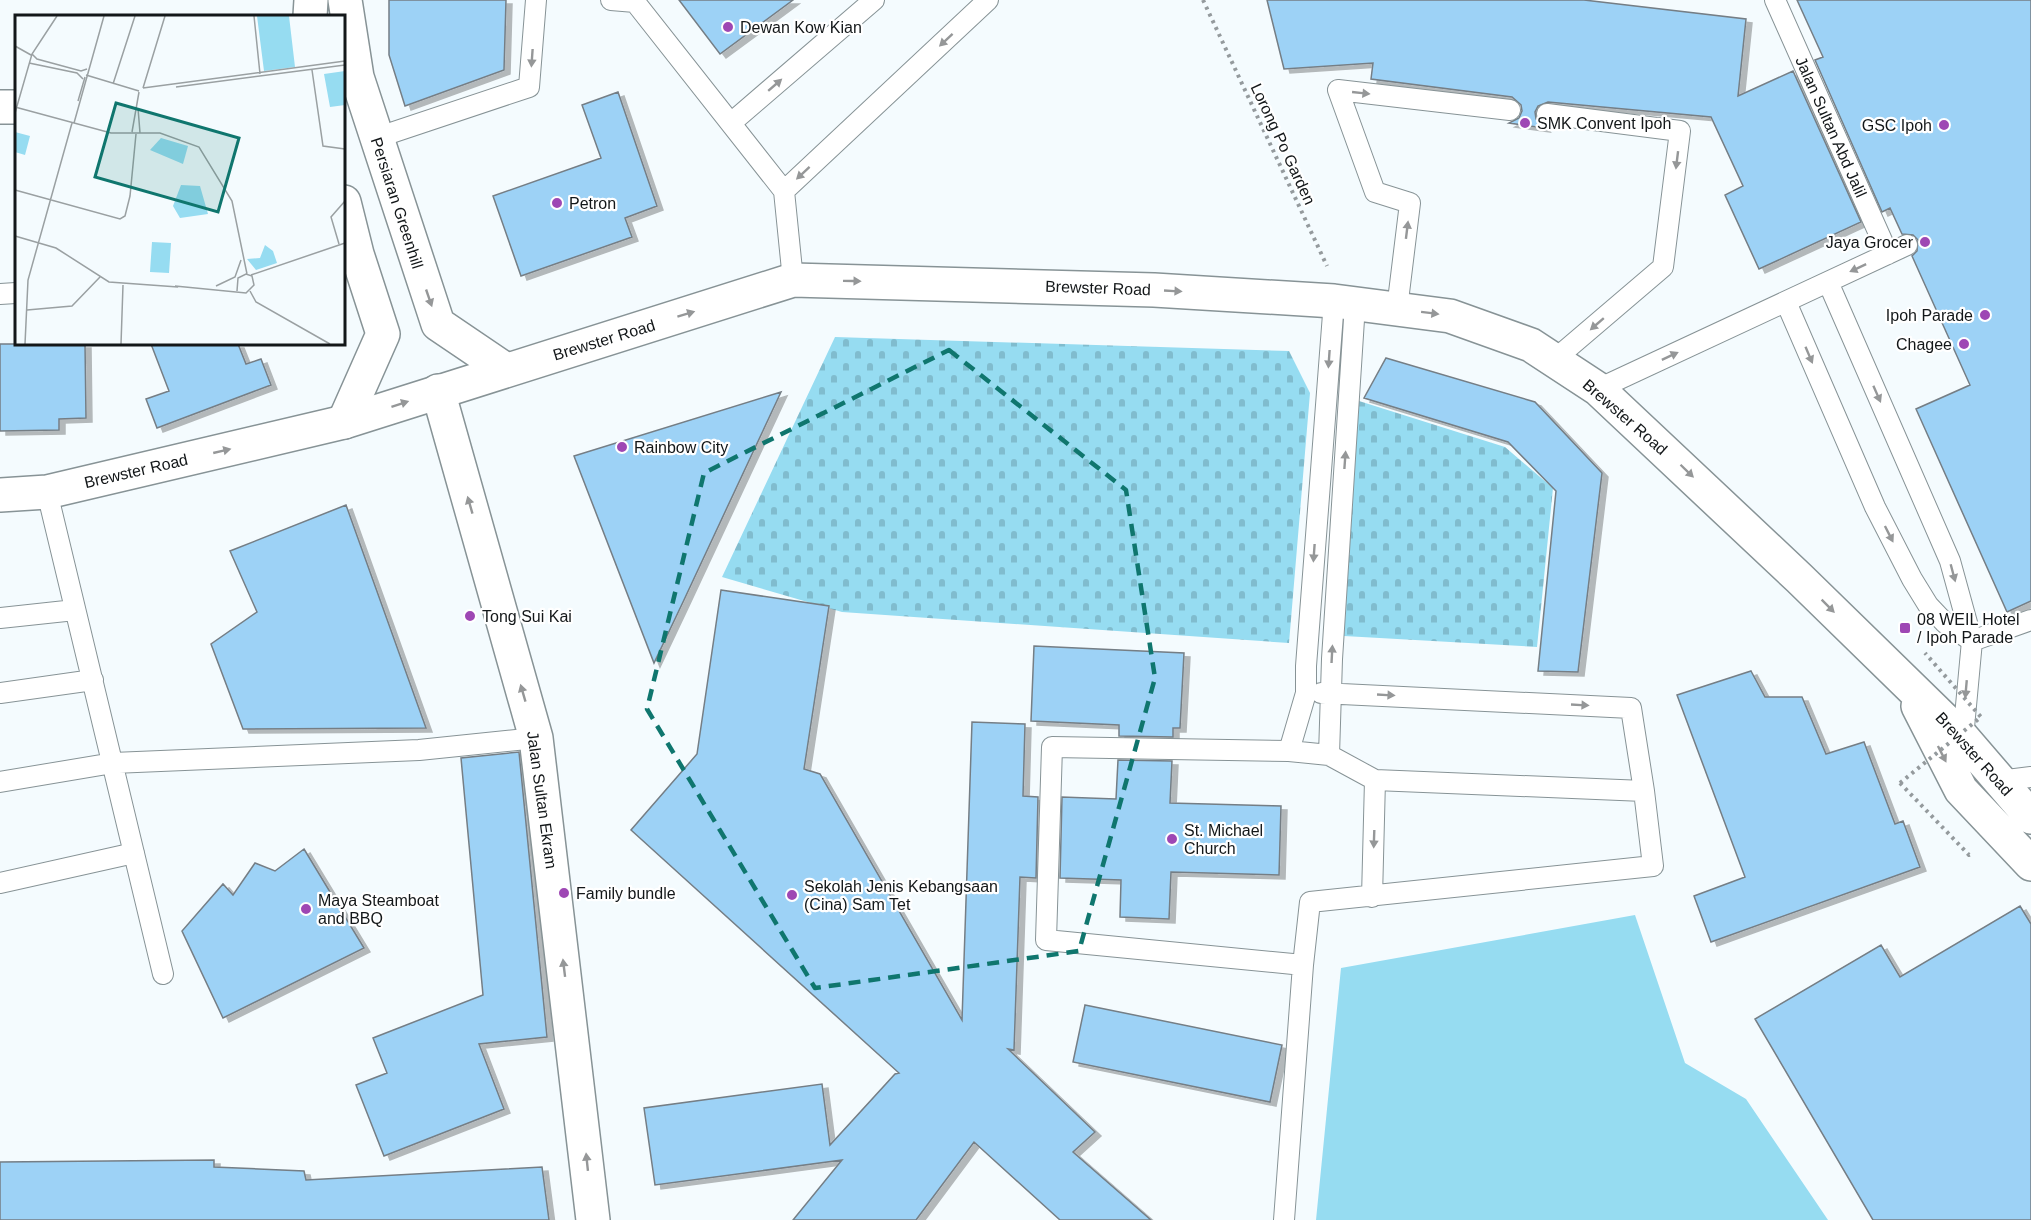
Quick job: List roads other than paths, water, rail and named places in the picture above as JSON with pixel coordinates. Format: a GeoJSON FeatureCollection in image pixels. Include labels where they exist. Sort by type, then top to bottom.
{"type":"FeatureCollection","features":[{"type":"Feature","properties":{"kind":"main road","name":"Persiaran Greenhill"},"geometry":{"type":"LineString","coordinates":[[345,0],[350,78],[375,138],[438,324],[506,370]]}},
{"type":"Feature","properties":{"kind":"main road"},"geometry":{"type":"LineString","coordinates":[[344,422],[383,334],[350,255],[345,211]]}},
{"type":"Feature","properties":{"kind":"main road","name":"Brewster Road"},"geometry":{"type":"LineString","coordinates":[[0,495],[47,492],[344,422],[794,280],[1154,290],[1345,302],[1450,316],[1530,345],[1598,389],[1774,554],[1962,738],[2031,817]]}},
{"type":"Feature","properties":{"kind":"main road","name":"Jalan Sultan Ekram"},"geometry":{"type":"LineString","coordinates":[[438,391],[536,738],[593,1220]]}},
{"type":"Feature","properties":{"kind":"main road"},"geometry":{"type":"LineString","coordinates":[[1906,683],[1961,790],[2031,864]]}},
{"type":"Feature","properties":{"kind":"lane"},"geometry":{"type":"LineString","coordinates":[[375,138],[530,87],[536,0]]}},
{"type":"Feature","properties":{"kind":"lane"},"geometry":{"type":"LineString","coordinates":[[611,0],[634,2],[784,191],[794,280]]}},
{"type":"Feature","properties":{"kind":"lane"},"geometry":{"type":"LineString","coordinates":[[731,123],[874,0]]}},
{"type":"Feature","properties":{"kind":"lane"},"geometry":{"type":"LineString","coordinates":[[784,191],[988,0]]}},
{"type":"Feature","properties":{"kind":"lane","name":"Jalan Sultan Abd Jalil"},"geometry":{"type":"LineString","coordinates":[[1774,0],[1888,254]]}},
{"type":"Feature","properties":{"kind":"lane"},"geometry":{"type":"LineString","coordinates":[[1397,309],[1410,203],[1375,192],[1338,90],[1510,110]]}},
{"type":"Feature","properties":{"kind":"lane"},"geometry":{"type":"LineString","coordinates":[[1547,114],[1680,131],[1663,267],[1554,360]]}},
{"type":"Feature","properties":{"kind":"lane"},"geometry":{"type":"LineString","coordinates":[[1598,389],[1907,245]]}},
{"type":"Feature","properties":{"kind":"lane"},"geometry":{"type":"LineString","coordinates":[[1828,282],[1950,561],[1972,641],[1962,738]]}},
{"type":"Feature","properties":{"kind":"lane"},"geometry":{"type":"LineString","coordinates":[[0,294],[15,293]]}},
{"type":"Feature","properties":{"kind":"lane"},"geometry":{"type":"LineString","coordinates":[[1329,754],[1345,302]]}},
{"type":"Feature","properties":{"kind":"lane"},"geometry":{"type":"LineString","coordinates":[[1289,751],[1306,693],[1306,666],[1345,302]]}},
{"type":"Feature","properties":{"kind":"lane"},"geometry":{"type":"LineString","coordinates":[[1786,302],[1875,507],[1911,579],[1928,605],[1945,623],[1972,641]]}},
{"type":"Feature","properties":{"kind":"lane"},"geometry":{"type":"LineString","coordinates":[[47,492],[163,974]]}},
{"type":"Feature","properties":{"kind":"lane"},"geometry":{"type":"LineString","coordinates":[[0,618],[75,610]]}},
{"type":"Feature","properties":{"kind":"lane"},"geometry":{"type":"LineString","coordinates":[[1972,641],[2031,620]]}},
{"type":"Feature","properties":{"kind":"lane"},"geometry":{"type":"LineString","coordinates":[[0,693],[93,680]]}},
{"type":"Feature","properties":{"kind":"lane"},"geometry":{"type":"LineString","coordinates":[[1284,1220],[1303,964],[1310,902],[1653,866],[1631,708],[1332,692],[1306,693]]}},
{"type":"Feature","properties":{"kind":"lane"},"geometry":{"type":"LineString","coordinates":[[0,782],[113,764],[419,750],[536,738]]}},
{"type":"Feature","properties":{"kind":"lane"},"geometry":{"type":"LineString","coordinates":[[1303,964],[1046,940],[1052,747],[1289,751],[1329,754],[1376,780],[1644,791]]}},
{"type":"Feature","properties":{"kind":"lane"},"geometry":{"type":"LineString","coordinates":[[1998,781],[2031,777]]}},
{"type":"Feature","properties":{"kind":"lane"},"geometry":{"type":"LineString","coordinates":[[1372,897],[1376,780]]}},
{"type":"Feature","properties":{"kind":"lane"},"geometry":{"type":"LineString","coordinates":[[0,883],[134,853]]}},
{"type":"Feature","properties":{"kind":"place","name":"Dewan Kow Kian"},"geometry":{"type":"Point","coordinates":[728,27]}},
{"type":"Feature","properties":{"kind":"place","name":"SMK Convent Ipoh"},"geometry":{"type":"Point","coordinates":[1525,123]}},
{"type":"Feature","properties":{"kind":"place","name":"GSC Ipoh"},"geometry":{"type":"Point","coordinates":[1944,125]}},
{"type":"Feature","properties":{"kind":"place","name":"Petron"},"geometry":{"type":"Point","coordinates":[557,203]}},
{"type":"Feature","properties":{"kind":"place","name":"Jaya Grocer"},"geometry":{"type":"Point","coordinates":[1925,242]}},
{"type":"Feature","properties":{"kind":"place","name":"Ipoh Parade"},"geometry":{"type":"Point","coordinates":[1985,315]}},
{"type":"Feature","properties":{"kind":"place","name":"Chagee"},"geometry":{"type":"Point","coordinates":[1964,344]}},
{"type":"Feature","properties":{"kind":"place","name":"Rainbow City"},"geometry":{"type":"Point","coordinates":[622,447]}},
{"type":"Feature","properties":{"kind":"place","name":"Tong Sui Kai"},"geometry":{"type":"Point","coordinates":[470,616]}},
{"type":"Feature","properties":{"kind":"place","name":"08 WEIL Hotel / Ipoh Parade"},"geometry":{"type":"Point","coordinates":[1905,628]}},
{"type":"Feature","properties":{"kind":"place","name":"St. Michael Church"},"geometry":{"type":"Point","coordinates":[1172,839]}},
{"type":"Feature","properties":{"kind":"place","name":"Family bundle"},"geometry":{"type":"Point","coordinates":[564,893]}},
{"type":"Feature","properties":{"kind":"place","name":"Sekolah Jenis Kebangsaan (Cina) Sam Tet"},"geometry":{"type":"Point","coordinates":[792,895]}},
{"type":"Feature","properties":{"kind":"place","name":"Maya Steamboat and BBQ"},"geometry":{"type":"Point","coordinates":[306,909]}}]}
